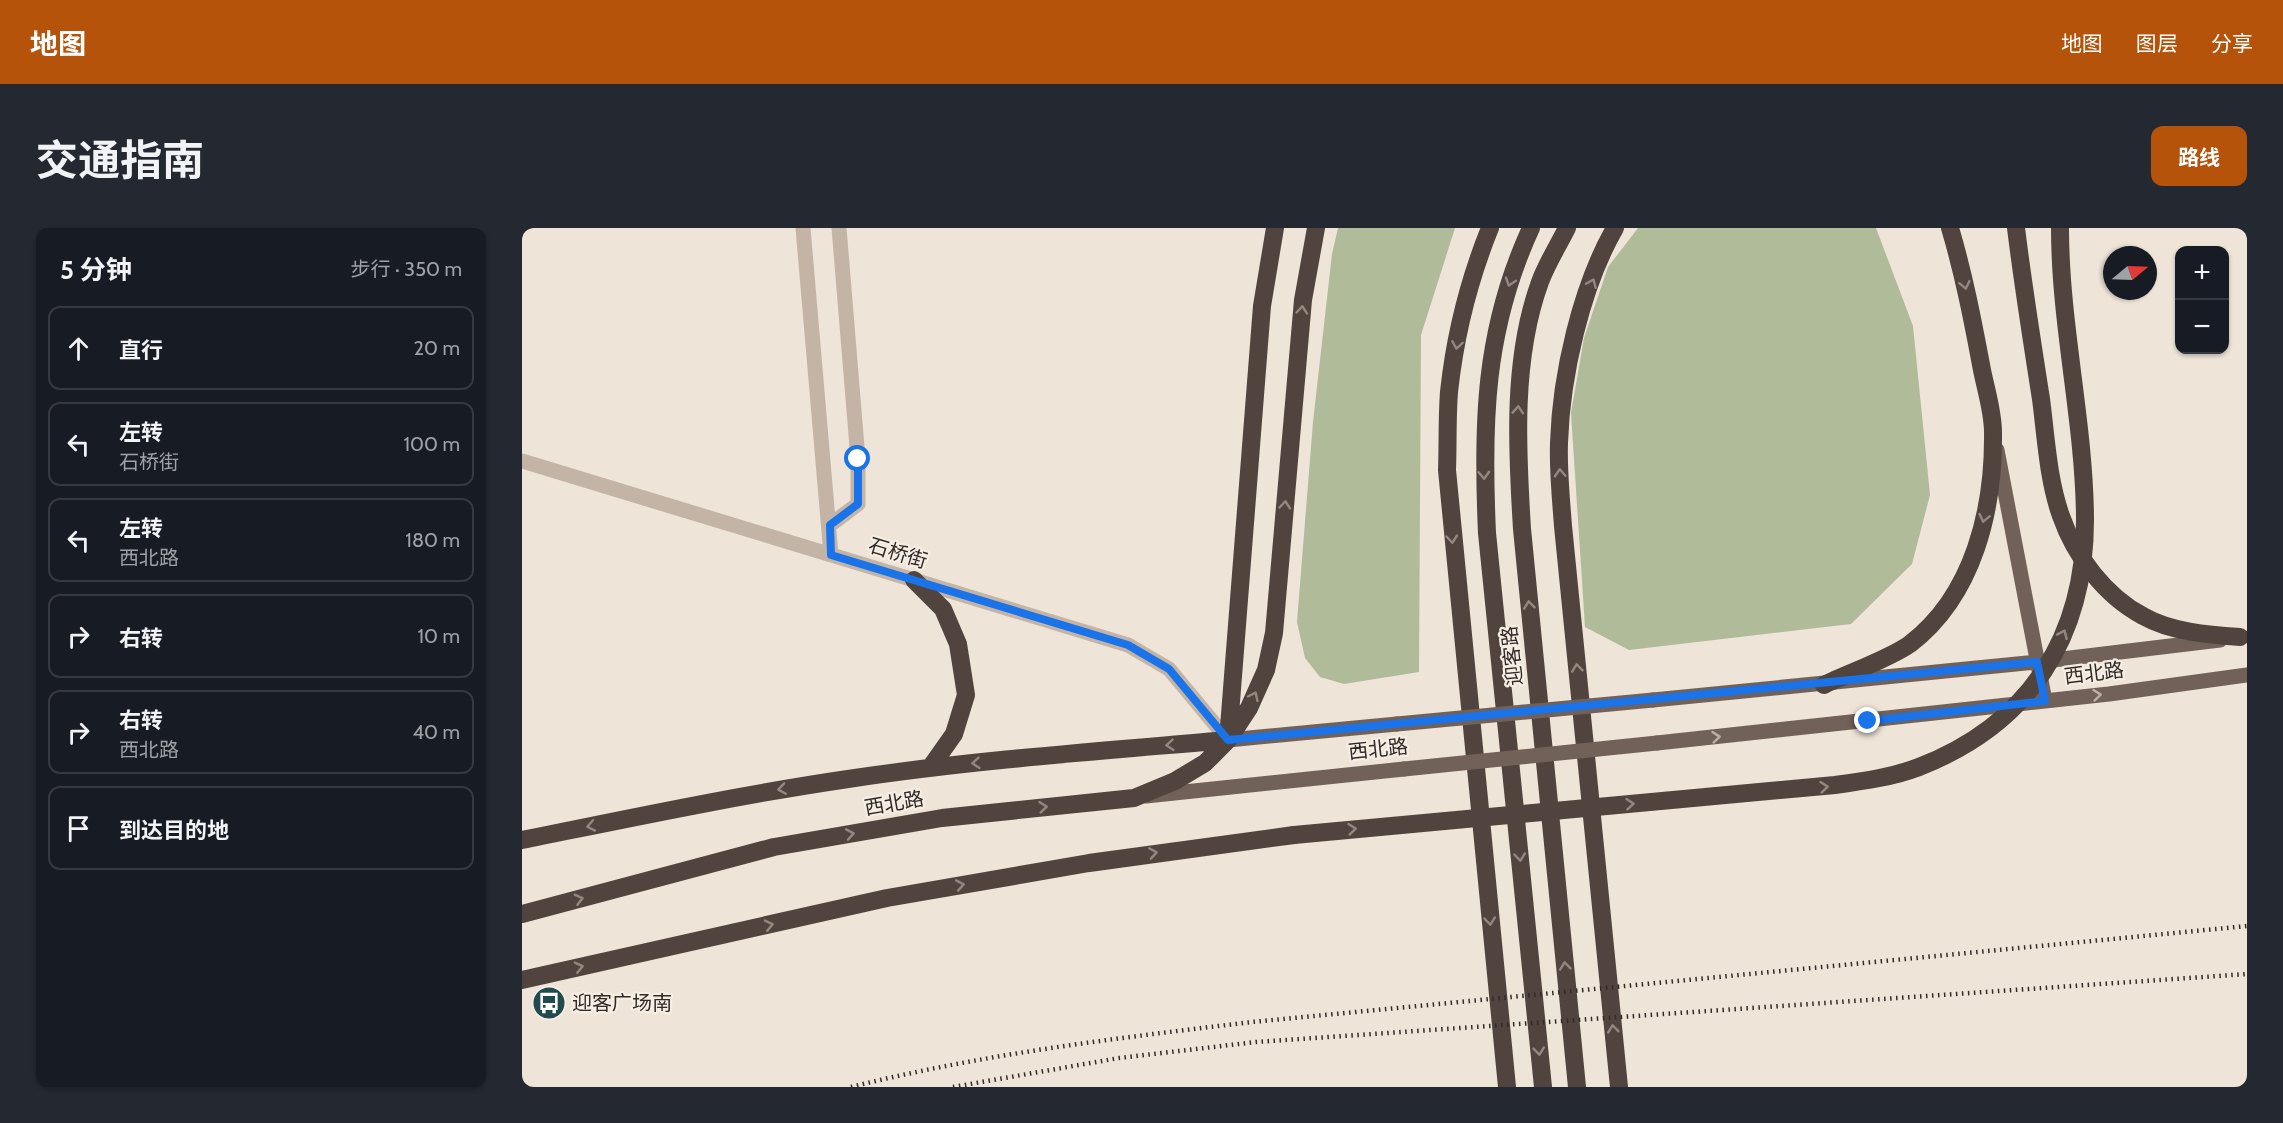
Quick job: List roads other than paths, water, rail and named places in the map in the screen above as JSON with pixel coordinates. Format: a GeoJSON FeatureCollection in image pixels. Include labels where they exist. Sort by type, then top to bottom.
{"type":"FeatureCollection","features":[{"type":"Feature","properties":{"kind":"highway"},"geometry":{"type":"LineString","coordinates":[[1228,740],[1262,306],[1275,228]]}},
{"type":"Feature","properties":{"kind":"highway"},"geometry":{"type":"LineString","coordinates":[[1134,798],[1185,775],[1205,763],[1228,740],[1248,708],[1266,670],[1274,633],[1303,300],[1316,228]]}},
{"type":"Feature","properties":{"kind":"highway"},"geometry":{"type":"LineString","coordinates":[[1490,228],[1475,266],[1459,330],[1449,393],[1447,470],[1507,1087]]}},
{"type":"Feature","properties":{"kind":"highway","name":"迎客路"},"geometry":{"type":"LineString","coordinates":[[1531,228],[1518,256],[1498,318],[1488,385],[1484,454],[1487,533],[1543,1087]]}},
{"type":"Feature","properties":{"kind":"highway","name":"迎客路"},"geometry":{"type":"LineString","coordinates":[[1567,228],[1540,282],[1522,357],[1516,442],[1522,529],[1577,1087]]}},
{"type":"Feature","properties":{"kind":"highway"},"geometry":{"type":"LineString","coordinates":[[1615,228],[1586,297],[1566,373],[1559,444],[1563,526],[1619,1087]]}},
{"type":"Feature","properties":{"kind":"highway"},"geometry":{"type":"LineString","coordinates":[[1824,685],[1909,645],[1944,609],[1961,583],[1980,540],[1992,485],[1993,429],[1960,262],[1950,228]]}},
{"type":"Feature","properties":{"kind":"highway"},"geometry":{"type":"LineString","coordinates":[[2016,228],[2052,474],[2061,515],[2076,548],[2096,576],[2117,597],[2143,617],[2208,635],[2244,636]]}},
{"type":"Feature","properties":{"kind":"highway"},"geometry":{"type":"LineString","coordinates":[[522,980],[916,893],[1100,861],[1294,835],[1846,784],[1918,768],[1959,749],[1995,726],[2027,696],[2051,660],[2069,620],[2081,572],[2084,506],[2063,310],[2060,228]]}},
{"type":"Feature","properties":{"kind":"highway"},"geometry":{"type":"LineString","coordinates":[[914,580],[943,609],[958,644],[966,695],[954,734],[930,768]]}},
{"type":"Feature","properties":{"kind":"highway","name":"西北路"},"geometry":{"type":"LineString","coordinates":[[522,840],[759,792],[930,768],[1228,740]]}},
{"type":"Feature","properties":{"kind":"highway","name":"西北路"},"geometry":{"type":"LineString","coordinates":[[522,914],[774,847],[942,818],[1134,798]]}},
{"type":"Feature","properties":{"kind":"main road"},"geometry":{"type":"LineString","coordinates":[[1993,429],[2045,701]]}},
{"type":"Feature","properties":{"kind":"main road","name":"西北路"},"geometry":{"type":"LineString","coordinates":[[1228,740],[1824,685],[2037,662],[2244,636]]}},
{"type":"Feature","properties":{"kind":"main road","name":"西北路"},"geometry":{"type":"LineString","coordinates":[[1134,798],[2045,701],[2247,675]]}},
{"type":"Feature","properties":{"kind":"street"},"geometry":{"type":"LineString","coordinates":[[803,228],[831,555]]}},
{"type":"Feature","properties":{"kind":"street"},"geometry":{"type":"LineString","coordinates":[[830,525],[858,504],[858,459],[840,228]]}},
{"type":"Feature","properties":{"kind":"street","name":"石桥街"},"geometry":{"type":"LineString","coordinates":[[522,462],[1128,645],[1169,669],[1228,740]]}},
{"type":"Feature","properties":{"kind":"railway"},"geometry":{"type":"LineString","coordinates":[[851,1087],[1000,1056],[1252,1022],[2247,926]]}},
{"type":"Feature","properties":{"kind":"railway"},"geometry":{"type":"LineString","coordinates":[[953,1087],[1119,1058],[1256,1042],[2247,974]]}},
{"type":"Feature","properties":{"kind":"place","name":"迎客广场南"},"geometry":{"type":"Point","coordinates":[549,1003]}}]}
